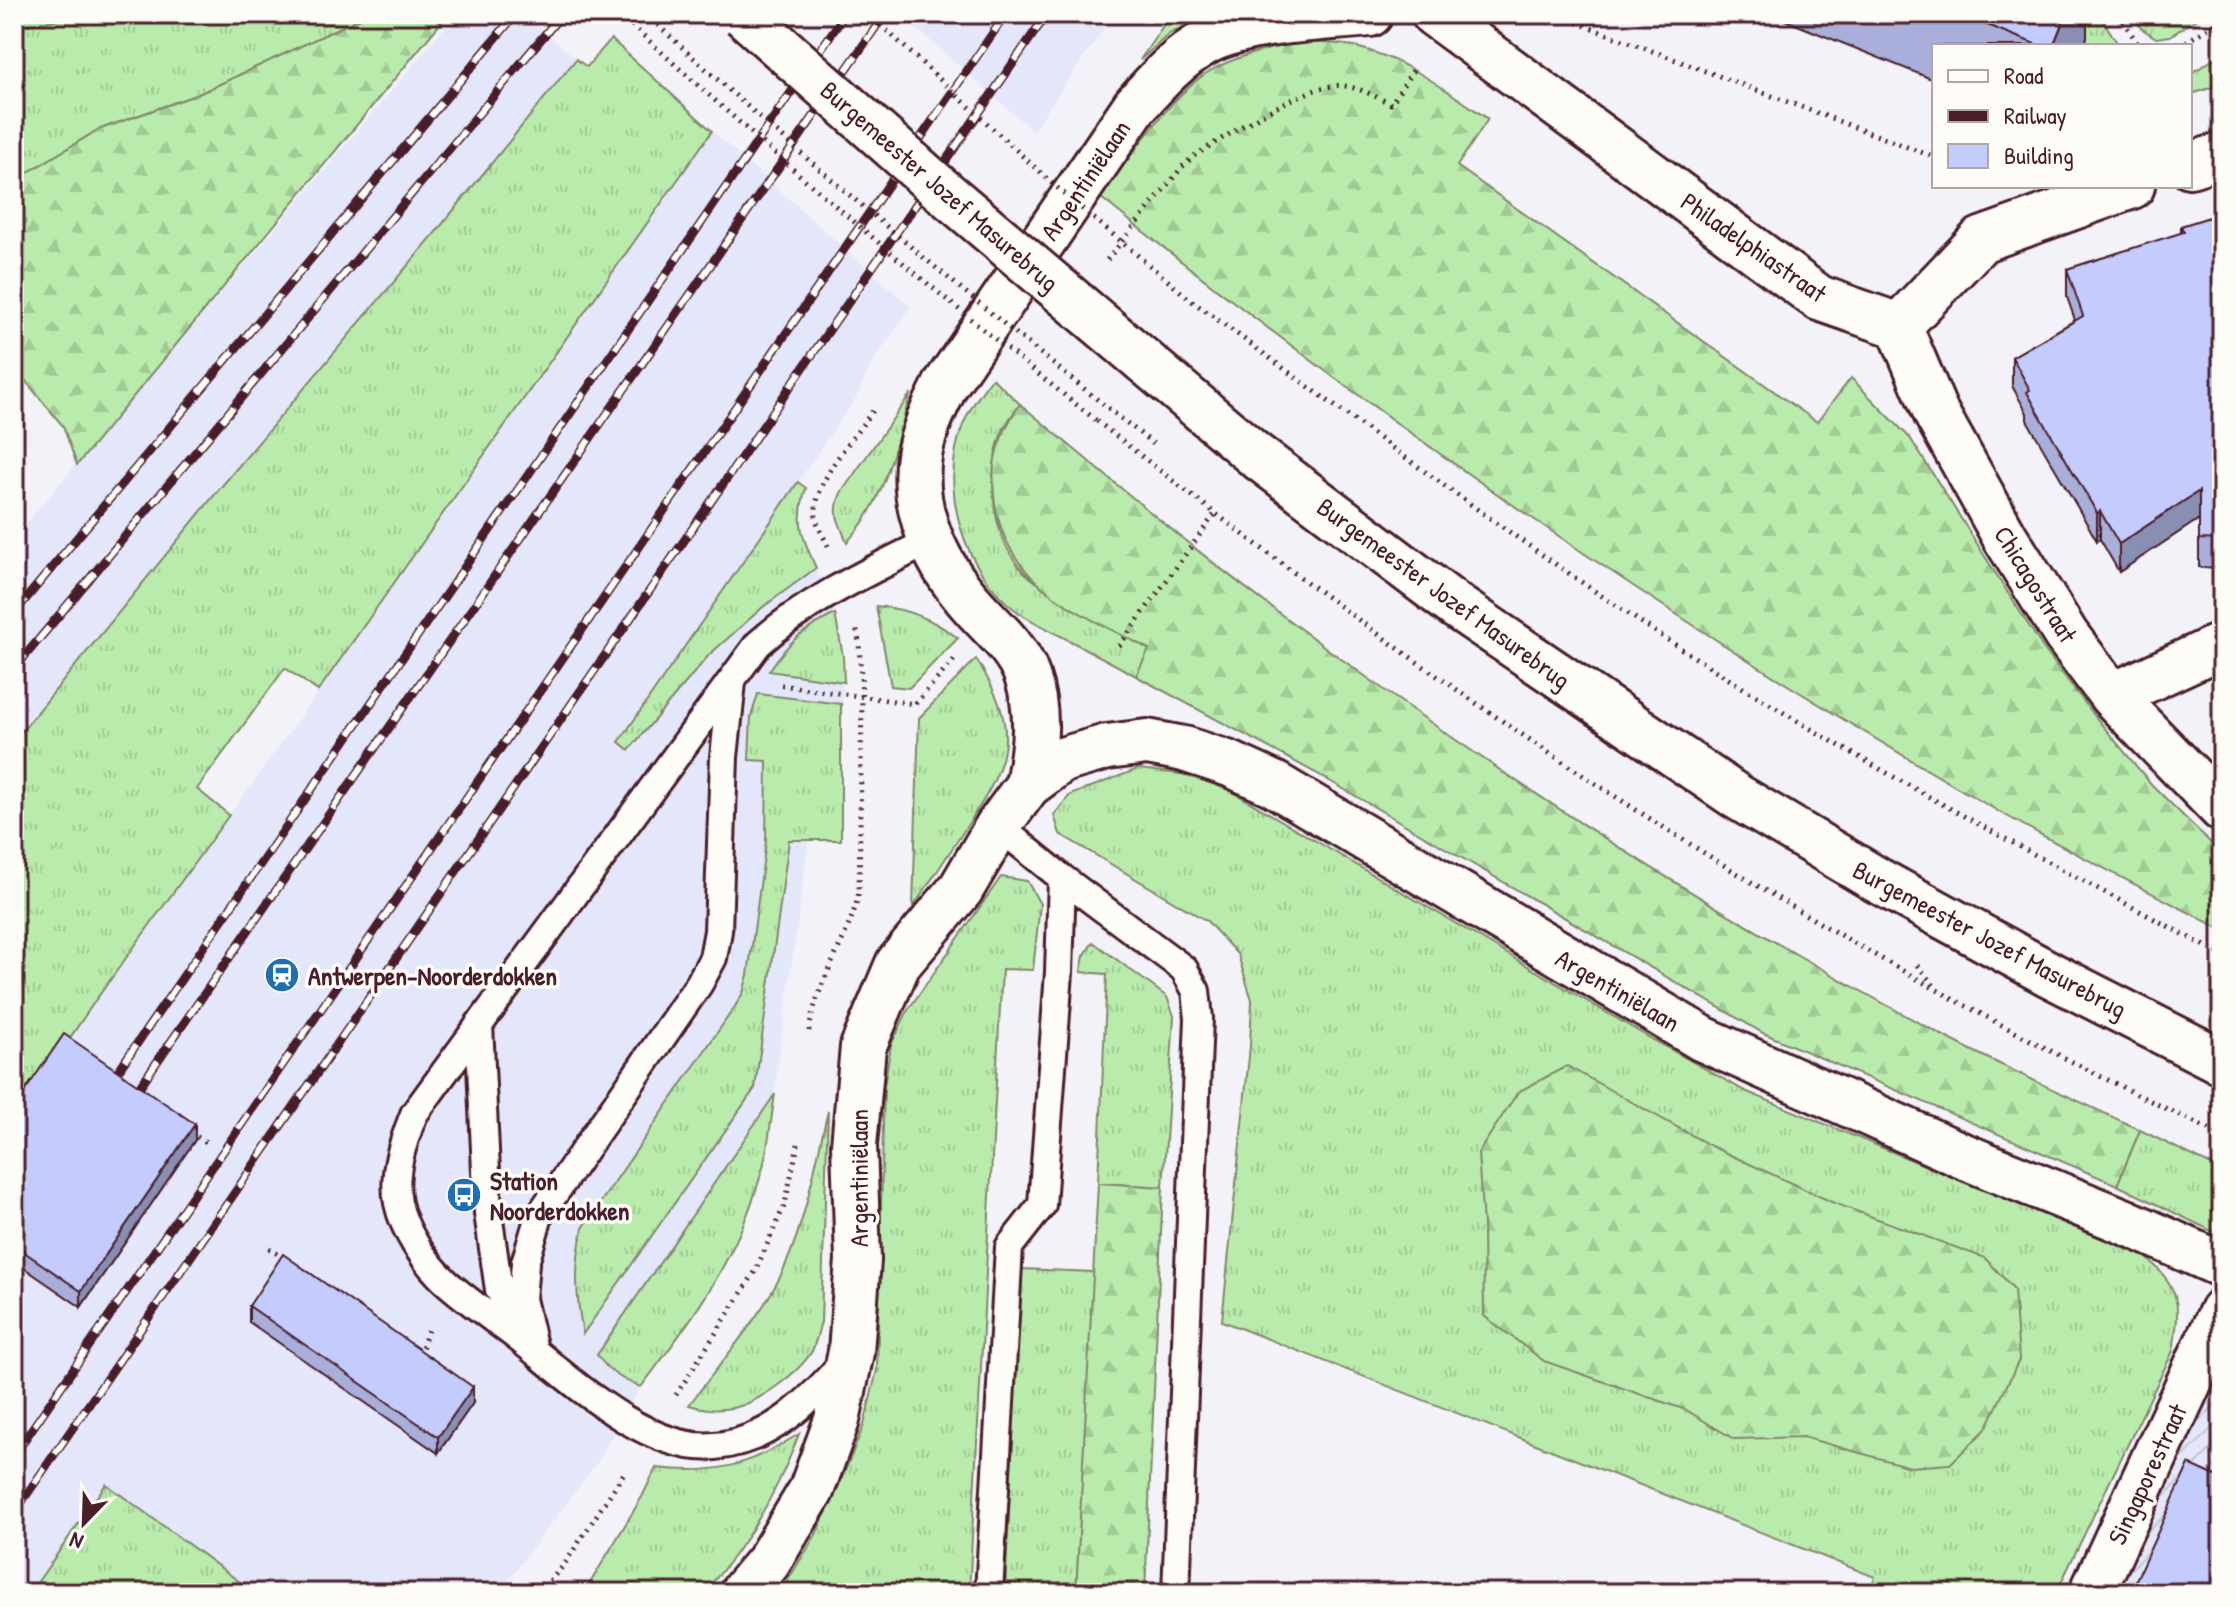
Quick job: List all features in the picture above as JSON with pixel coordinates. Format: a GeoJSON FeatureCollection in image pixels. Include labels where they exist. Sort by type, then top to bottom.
{"type":"FeatureCollection","features":[{"type":"Feature","properties":{"kind":"street","name":"Burgemeester Jozef Masurebrug"},"geometry":{"type":"LineString","coordinates":[[743,14],[937,186],[1254,454],[1456,606],[1736,796],[1877,880],[2222,1062]]}},
{"type":"Feature","properties":{"kind":"street","name":"Argentiniëlaan"},"geometry":{"type":"LineString","coordinates":[[1028,785],[1035,744],[1035,708],[1027,673],[1011,646],[961,593],[930,541],[920,505],[917,468],[925,430],[946,384],[1135,106],[1155,82],[1209,40],[1243,28],[1370,14]]}},
{"type":"Feature","properties":{"kind":"street","name":"Philadelphiastraat"},"geometry":{"type":"LineString","coordinates":[[1438,18],[1819,298],[1899,326]]}},
{"type":"Feature","properties":{"kind":"street"},"geometry":{"type":"LineString","coordinates":[[2192,164],[2222,155]]}},
{"type":"Feature","properties":{"kind":"street"},"geometry":{"type":"LineString","coordinates":[[1899,326],[1981,240],[2126,188]]}},
{"type":"Feature","properties":{"kind":"street","name":"Chicagostraat"},"geometry":{"type":"LineString","coordinates":[[1899,326],[1936,413],[2005,537],[2066,635],[2112,696],[2222,809]]}},
{"type":"Feature","properties":{"kind":"street"},"geometry":{"type":"LineString","coordinates":[[2112,696],[2222,645]]}},
{"type":"Feature","properties":{"kind":"street","name":"Argentiniëlaan"},"geometry":{"type":"LineString","coordinates":[[742,1593],[768,1562],[811,1491],[837,1420],[851,1352],[858,1260],[854,1145],[863,1047],[898,964],[961,889],[998,826],[1028,785],[1062,760],[1107,747],[1147,742],[1184,749],[1230,764],[1274,784],[1703,1039],[1935,1144],[2222,1265]]}},
{"type":"Feature","properties":{"kind":"street","name":"Singaporestraat"},"geometry":{"type":"LineString","coordinates":[[2092,1593],[2222,1311]]}},
{"type":"Feature","properties":{"kind":"lane"},"geometry":{"type":"LineString","coordinates":[[851,1352],[814,1397],[789,1417],[752,1438],[714,1447],[683,1443],[651,1433],[618,1415],[444,1280],[414,1244],[398,1203],[399,1153],[414,1114],[758,644],[783,622],[866,573],[930,541]]}},
{"type":"Feature","properties":{"kind":"lane"},"geometry":{"type":"LineString","coordinates":[[534,1350],[522,1299],[525,1263],[539,1216],[699,984],[713,958],[718,931],[724,757],[733,678]]}},
{"type":"Feature","properties":{"kind":"lane"},"geometry":{"type":"LineString","coordinates":[[998,826],[1184,969],[1196,991],[1199,1018],[1176,1593]]}},
{"type":"Feature","properties":{"kind":"lane"},"geometry":{"type":"LineString","coordinates":[[989,1593],[1009,1247],[1042,1205],[1059,972],[1062,878]]}},
{"type":"Feature","properties":{"kind":"lane"},"geometry":{"type":"LineString","coordinates":[[479,1024],[488,1213],[499,1290],[534,1350]]}},
{"type":"Feature","properties":{"kind":"path"},"geometry":{"type":"LineString","coordinates":[[620,14],[826,198],[963,315],[1214,515],[1462,696],[1698,849],[1939,992],[2103,1079],[2222,1135]]}},
{"type":"Feature","properties":{"kind":"path"},"geometry":{"type":"LineString","coordinates":[[646,14],[974,301],[1108,408]]}},
{"type":"Feature","properties":{"kind":"path"},"geometry":{"type":"LineString","coordinates":[[869,14],[1054,185],[1192,301],[1477,510],[1724,676],[1956,813],[2222,955]]}},
{"type":"Feature","properties":{"kind":"path"},"geometry":{"type":"LineString","coordinates":[[1554,14],[1932,156]]}},
{"type":"Feature","properties":{"kind":"path"},"geometry":{"type":"LineString","coordinates":[[2119,14],[2138,44]]}},
{"type":"Feature","properties":{"kind":"path"},"geometry":{"type":"LineString","coordinates":[[1102,266],[1194,156],[1295,98],[1341,85],[1391,104],[1438,18]]}},
{"type":"Feature","properties":{"kind":"path"},"geometry":{"type":"LineString","coordinates":[[2182,44],[2222,20]]}},
{"type":"Feature","properties":{"kind":"path"},"geometry":{"type":"LineString","coordinates":[[1023,364],[1043,340]]}},
{"type":"Feature","properties":{"kind":"path"},"geometry":{"type":"LineString","coordinates":[[1119,646],[1214,515]]}},
{"type":"Feature","properties":{"kind":"path"},"geometry":{"type":"LineString","coordinates":[[733,678],[904,703]]}},
{"type":"Feature","properties":{"kind":"path"},"geometry":{"type":"LineString","coordinates":[[183,1130],[210,1144]]}},
{"type":"Feature","properties":{"kind":"path"},"geometry":{"type":"LineString","coordinates":[[539,1593],[564,1565],[755,1272],[785,1204],[800,1135]]}},
{"type":"Feature","properties":{"kind":"path"},"geometry":{"type":"LineString","coordinates":[[269,1248],[297,1268]]}},
{"type":"Feature","properties":{"kind":"path"},"geometry":{"type":"LineString","coordinates":[[412,1366],[419,1357],[444,1280]]}},
{"type":"Feature","properties":{"kind":"path"},"geometry":{"type":"LineString","coordinates":[[407,1348],[419,1357]]}},
{"type":"Feature","properties":{"kind":"shaded area"},"geometry":{"type":"Polygon","coordinates":[[[456,14],[524,14],[577,59],[14,741],[14,538],[456,14]]]}},
{"type":"Feature","properties":{"kind":"shaded area"},"geometry":{"type":"Polygon","coordinates":[[[900,14],[1114,14],[1033,131],[900,14]]]}},
{"type":"Feature","properties":{"kind":"shaded area"},"geometry":{"type":"Polygon","coordinates":[[[712,131],[911,307],[872,363],[856,398],[798,482],[806,488],[801,502],[801,533],[835,614],[843,656],[841,840],[809,840],[764,1165],[748,1214],[727,1261],[699,1310],[641,1387],[597,1463],[498,1593],[255,1593],[106,1484],[30,1593],[14,1593],[14,1120],[95,1001],[365,627],[712,131]]]}},
{"type":"Feature","properties":{"kind":"shaded area"},"geometry":{"type":"Polygon","coordinates":[[[2222,1339],[2222,1593],[2069,1593],[2186,1346],[2222,1339]]]}},
{"type":"Feature","properties":{"kind":"green space"},"geometry":{"type":"Polygon","coordinates":[[[14,14],[91,14],[14,27],[14,14]]]}},
{"type":"Feature","properties":{"kind":"green space"},"geometry":{"type":"Polygon","coordinates":[[[91,14],[369,14],[201,93],[98,130],[14,181],[14,27],[91,14]]]}},
{"type":"Feature","properties":{"kind":"green space"},"geometry":{"type":"Polygon","coordinates":[[[369,14],[448,14],[77,465],[63,426],[14,367],[14,181],[98,130],[201,93],[369,14]]]}},
{"type":"Feature","properties":{"kind":"green space"},"geometry":{"type":"Polygon","coordinates":[[[1171,14],[1208,14],[1169,34],[1140,60],[1171,14]]]}},
{"type":"Feature","properties":{"kind":"green space"},"geometry":{"type":"Polygon","coordinates":[[[2029,14],[2099,14],[2118,44],[2018,44],[2029,14]]]}},
{"type":"Feature","properties":{"kind":"green space"},"geometry":{"type":"Polygon","coordinates":[[[2133,14],[2205,14],[2170,36],[2156,38],[2141,28],[2133,14]]]}},
{"type":"Feature","properties":{"kind":"green space"},"geometry":{"type":"Polygon","coordinates":[[[611,39],[712,131],[318,691],[285,668],[197,789],[229,815],[14,1120],[14,741],[576,59],[587,67],[611,39]]]}},
{"type":"Feature","properties":{"kind":"green space"},"geometry":{"type":"Polygon","coordinates":[[[1299,42],[1349,45],[1392,59],[1488,119],[1457,166],[1817,422],[1851,378],[1910,438],[2043,648],[2097,719],[2152,785],[2222,854],[2222,930],[1984,803],[1869,735],[1642,592],[1420,440],[1205,280],[1100,197],[1166,111],[1195,82],[1232,61],[1299,42]]]}},
{"type":"Feature","properties":{"kind":"green space"},"geometry":{"type":"Polygon","coordinates":[[[2222,54],[2222,84],[2195,93],[2192,73],[2222,54]]]}},
{"type":"Feature","properties":{"kind":"green space"},"geometry":{"type":"Polygon","coordinates":[[[992,378],[1020,404],[1003,430],[994,468],[995,509],[1008,549],[1018,565],[1046,589],[1150,650],[1136,676],[1018,612],[983,575],[970,552],[960,527],[955,501],[953,475],[956,449],[969,412],[992,378]]]}},
{"type":"Feature","properties":{"kind":"green space"},"geometry":{"type":"Polygon","coordinates":[[[911,393],[880,491],[847,542],[837,512],[841,493],[911,393]]]}},
{"type":"Feature","properties":{"kind":"green space"},"geometry":{"type":"Polygon","coordinates":[[[1020,404],[1271,607],[1432,723],[1597,834],[1853,987],[1965,1047],[2140,1130],[2117,1185],[1763,1033],[1316,773],[1136,676],[1149,649],[1051,594],[1015,557],[1003,532],[993,488],[994,462],[1001,439],[1020,404]]]}},
{"type":"Feature","properties":{"kind":"green space"},"geometry":{"type":"Polygon","coordinates":[[[798,482],[806,488],[801,510],[802,529],[816,568],[763,607],[709,655],[629,750],[619,742],[798,482]]]}},
{"type":"Feature","properties":{"kind":"green space"},"geometry":{"type":"Polygon","coordinates":[[[876,606],[920,616],[958,638],[909,688],[891,686],[876,606]]]}},
{"type":"Feature","properties":{"kind":"green space"},"geometry":{"type":"Polygon","coordinates":[[[835,614],[843,656],[844,682],[769,671],[797,637],[835,614]]]}},
{"type":"Feature","properties":{"kind":"green space"},"geometry":{"type":"Polygon","coordinates":[[[976,659],[1000,707],[1005,727],[1005,746],[992,784],[980,805],[913,907],[919,718],[976,659]]]}},
{"type":"Feature","properties":{"kind":"green space"},"geometry":{"type":"Polygon","coordinates":[[[758,694],[841,704],[841,840],[789,840],[755,1088],[583,1334],[577,1281],[583,1228],[734,1008],[743,993],[748,975],[766,841],[767,761],[749,760],[751,717],[758,694]]]}},
{"type":"Feature","properties":{"kind":"green space"},"geometry":{"type":"Polygon","coordinates":[[[1138,769],[1189,775],[1231,791],[1745,1091],[2146,1257],[2166,1279],[2176,1299],[2173,1351],[2056,1593],[1869,1593],[1875,1577],[1222,1321],[1250,1046],[1252,1000],[1238,955],[1207,921],[1060,834],[1054,815],[1070,795],[1138,769]]]}},
{"type":"Feature","properties":{"kind":"green space"},"geometry":{"type":"Polygon","coordinates":[[[1001,877],[1027,881],[1040,904],[1033,970],[1002,969],[969,1593],[780,1593],[815,1536],[840,1483],[864,1425],[877,1370],[884,1086],[891,1045],[908,1010],[1001,877]]]}},
{"type":"Feature","properties":{"kind":"green space"},"geometry":{"type":"Polygon","coordinates":[[[1093,942],[1167,997],[1174,1016],[1163,1187],[1098,1183],[1107,974],[1081,972],[1084,956],[1093,942]]]}},
{"type":"Feature","properties":{"kind":"green space"},"geometry":{"type":"Polygon","coordinates":[[[1567,1066],[1713,1147],[1834,1203],[1985,1258],[2014,1289],[2019,1360],[1986,1429],[1950,1464],[1910,1467],[1803,1437],[1734,1439],[1686,1410],[1544,1361],[1484,1316],[1478,1153],[1518,1092],[1567,1066]]]}},
{"type":"Feature","properties":{"kind":"green space"},"geometry":{"type":"Polygon","coordinates":[[[775,1094],[763,1167],[728,1257],[697,1310],[641,1387],[628,1381],[611,1371],[597,1355],[775,1094]]]}},
{"type":"Feature","properties":{"kind":"green space"},"geometry":{"type":"Polygon","coordinates":[[[828,1111],[821,1322],[812,1351],[788,1378],[742,1405],[721,1409],[689,1405],[747,1329],[778,1281],[802,1219],[828,1111]]]}},
{"type":"Feature","properties":{"kind":"green space"},"geometry":{"type":"Polygon","coordinates":[[[2140,1130],[2222,1170],[2222,1236],[2117,1185],[2140,1130]]]}},
{"type":"Feature","properties":{"kind":"green space"},"geometry":{"type":"Polygon","coordinates":[[[1098,1183],[1163,1187],[1145,1593],[1076,1593],[1098,1183]]]}},
{"type":"Feature","properties":{"kind":"green space"},"geometry":{"type":"Polygon","coordinates":[[[1021,1269],[1094,1272],[1076,1593],[1005,1593],[1021,1269]]]}},
{"type":"Feature","properties":{"kind":"green space"},"geometry":{"type":"Polygon","coordinates":[[[799,1434],[759,1518],[733,1557],[703,1593],[584,1593],[656,1468],[697,1470],[731,1466],[763,1454],[799,1434]]]}},
{"type":"Feature","properties":{"kind":"green space"},"geometry":{"type":"Polygon","coordinates":[[[106,1484],[255,1593],[30,1593],[106,1484]]]}},
{"type":"Feature","properties":{"kind":"building"},"geometry":{"type":"Polygon","coordinates":[[[1960,14],[2066,14],[2054,44],[2035,44],[1960,14]]]}},
{"type":"Feature","properties":{"kind":"building"},"geometry":{"type":"Polygon","coordinates":[[[2222,213],[2222,540],[2199,539],[2199,491],[2119,544],[2100,511],[2097,513],[2037,410],[2012,357],[2083,316],[2067,269],[2184,232],[2181,226],[2222,213]]]}},
{"type":"Feature","properties":{"kind":"building"},"geometry":{"type":"Polygon","coordinates":[[[64,1034],[195,1124],[81,1291],[14,1245],[14,1107],[64,1034]]]}},
{"type":"Feature","properties":{"kind":"building"},"geometry":{"type":"Polygon","coordinates":[[[283,1254],[473,1387],[438,1437],[249,1306],[283,1254]]]}},
{"type":"Feature","properties":{"kind":"building"},"geometry":{"type":"Polygon","coordinates":[[[2189,1464],[2222,1479],[2222,1593],[2130,1593],[2189,1464]]]}},
{"type":"Feature","properties":{"kind":"railway"},"geometry":{"type":"LineString","coordinates":[[14,613],[516,14]]}},
{"type":"Feature","properties":{"kind":"railway"},"geometry":{"type":"LineString","coordinates":[[14,669],[562,14]]}},
{"type":"Feature","properties":{"kind":"railway"},"geometry":{"type":"LineString","coordinates":[[105,1090],[845,14]]}},
{"type":"Feature","properties":{"kind":"railway"},"geometry":{"type":"LineString","coordinates":[[127,1105],[885,14]]}},
{"type":"Feature","properties":{"kind":"railway"},"geometry":{"type":"LineString","coordinates":[[14,1455],[1006,14]]}},
{"type":"Feature","properties":{"kind":"railway"},"geometry":{"type":"LineString","coordinates":[[14,1513],[1047,14]]}},
{"type":"Feature","properties":{"kind":"railway"},"geometry":{"type":"LineString","coordinates":[[14,1271],[31,1247]]}},
{"type":"Feature","properties":{"kind":"place","name":"Antwerpen-Noorderdokken"},"geometry":{"type":"Point","coordinates":[282,975]}},
{"type":"Feature","properties":{"kind":"place","name":"Station Noorderdokken"},"geometry":{"type":"Point","coordinates":[464,1195]}}]}
